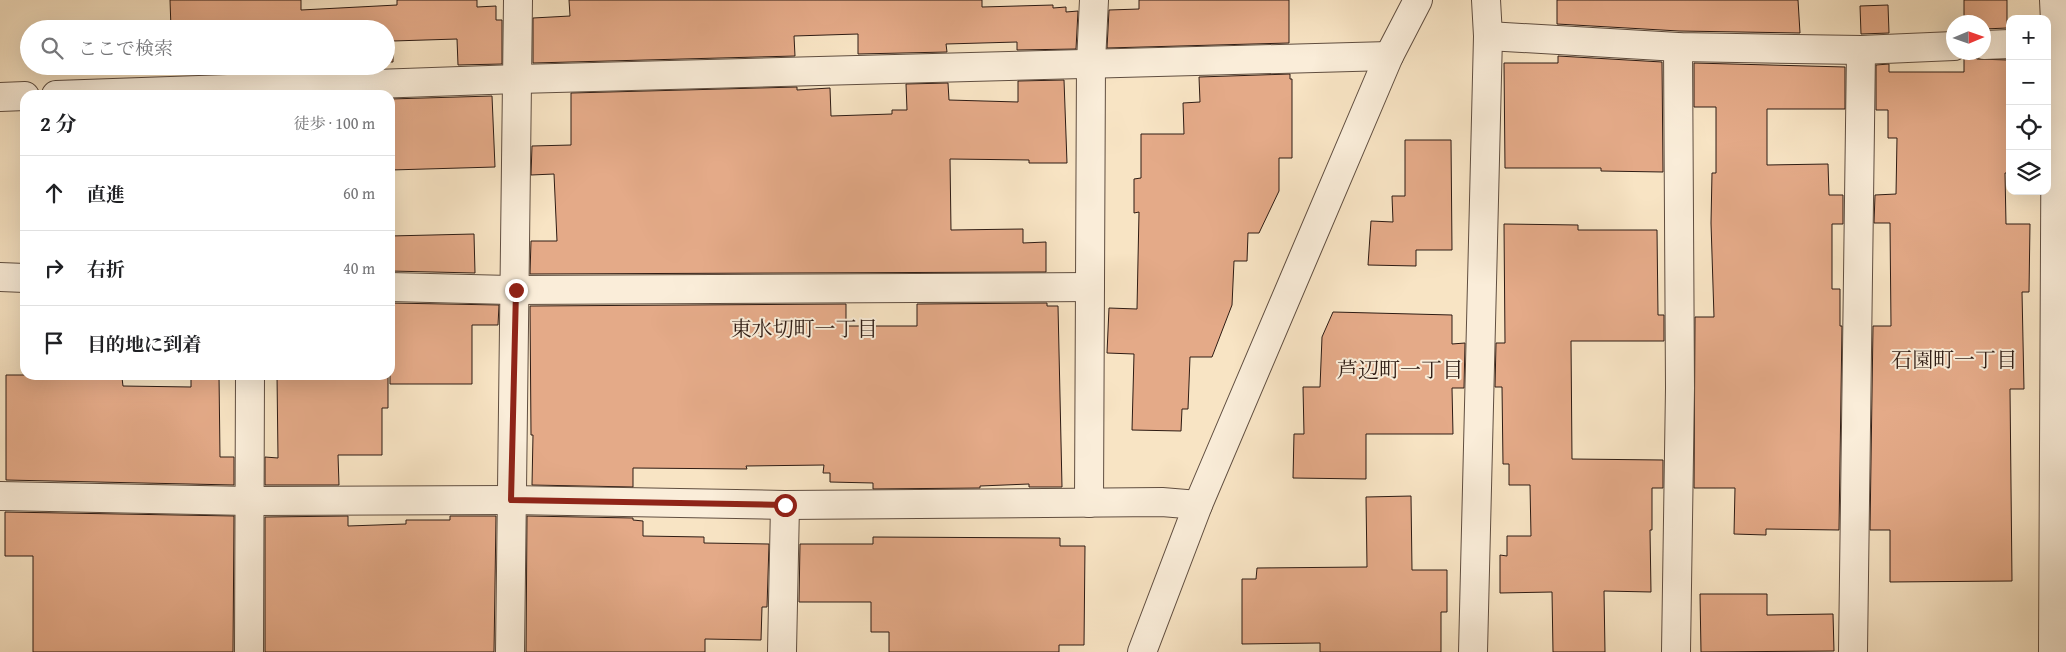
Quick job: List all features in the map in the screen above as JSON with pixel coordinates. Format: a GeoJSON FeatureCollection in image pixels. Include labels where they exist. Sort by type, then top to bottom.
{"type":"FeatureCollection","features":[{"type":"Feature","properties":{"kind":"street"},"geometry":{"type":"LineString","coordinates":[[510,652],[511,500],[516,290],[518,0]]}},
{"type":"Feature","properties":{"kind":"street"},"geometry":{"type":"LineString","coordinates":[[1089,503],[1091,62],[1094,0]]}},
{"type":"Feature","properties":{"kind":"street"},"geometry":{"type":"LineString","coordinates":[[1142,652],[1198,505],[1388,56],[1418,0]]}},
{"type":"Feature","properties":{"kind":"street"},"geometry":{"type":"LineString","coordinates":[[1473,652],[1488,36],[1486,0]]}},
{"type":"Feature","properties":{"kind":"street"},"geometry":{"type":"LineString","coordinates":[[2053,652],[2056,42],[2054,0]]}},
{"type":"Feature","properties":{"kind":"street"},"geometry":{"type":"LineString","coordinates":[[1488,36],[1678,47],[1861,50],[1946,46]]}},
{"type":"Feature","properties":{"kind":"street"},"geometry":{"type":"LineString","coordinates":[[1991,45],[2006,44]]}},
{"type":"Feature","properties":{"kind":"street"},"geometry":{"type":"LineString","coordinates":[[1676,652],[1680,388],[1678,47]]}},
{"type":"Feature","properties":{"kind":"street"},"geometry":{"type":"LineString","coordinates":[[1853,652],[1861,50]]}},
{"type":"Feature","properties":{"kind":"street"},"geometry":{"type":"LineString","coordinates":[[200,90],[1091,62],[1388,56]]}},
{"type":"Feature","properties":{"kind":"street"},"geometry":{"type":"LineString","coordinates":[[0,97],[20,96]]}},
{"type":"Feature","properties":{"kind":"street"},"geometry":{"type":"LineString","coordinates":[[0,277],[20,278]]}},
{"type":"Feature","properties":{"kind":"street"},"geometry":{"type":"LineString","coordinates":[[395,287],[516,290],[1090,287]]}},
{"type":"Feature","properties":{"kind":"street"},"geometry":{"type":"LineString","coordinates":[[250,380],[250,652]]}},
{"type":"Feature","properties":{"kind":"street"},"geometry":{"type":"LineString","coordinates":[[0,496],[249,501],[511,500],[785,505],[1162,502],[1198,505]]}},
{"type":"Feature","properties":{"kind":"street"},"geometry":{"type":"LineString","coordinates":[[782,652],[785,505]]}},
{"type":"Feature","properties":{"kind":"building"},"geometry":{"type":"Polygon","coordinates":[[[170,0],[301,0],[301,10],[397,5],[397,0],[477,0],[477,7],[496,6],[496,20],[502,20],[502,64],[458,65],[457,39],[395,41],[395,20],[171,20],[170,0]]]}},
{"type":"Feature","properties":{"kind":"building"},"geometry":{"type":"Polygon","coordinates":[[[569,0],[982,0],[982,7],[1053,5],[1053,8],[1066,7],[1066,12],[1078,11],[1076,49],[1017,50],[1017,42],[946,44],[947,52],[858,54],[858,34],[794,36],[795,56],[533,63],[533,18],[570,16],[569,0]]]}},
{"type":"Feature","properties":{"kind":"building"},"geometry":{"type":"Polygon","coordinates":[[[1139,0],[1289,0],[1289,43],[1107,48],[1109,10],[1139,9],[1139,0]]]}},
{"type":"Feature","properties":{"kind":"building"},"geometry":{"type":"Polygon","coordinates":[[[1557,0],[1798,0],[1800,33],[1679,31],[1557,24],[1557,0]]]}},
{"type":"Feature","properties":{"kind":"building"},"geometry":{"type":"Polygon","coordinates":[[[1964,0],[2007,0],[2006,28],[1991,29],[1991,15],[1964,15],[1964,0]]]}},
{"type":"Feature","properties":{"kind":"building"},"geometry":{"type":"Polygon","coordinates":[[[1888,5],[1889,33],[1861,34],[1860,6],[1888,5]]]}},
{"type":"Feature","properties":{"kind":"building"},"geometry":{"type":"Polygon","coordinates":[[[1558,56],[1662,62],[1663,172],[1601,171],[1601,168],[1505,168],[1504,63],[1558,63],[1558,56]]]}},
{"type":"Feature","properties":{"kind":"building"},"geometry":{"type":"Polygon","coordinates":[[[1964,60],[2006,60],[2006,224],[2030,224],[2029,292],[2022,292],[2024,389],[2010,389],[2012,581],[1890,582],[1890,530],[1870,530],[1873,326],[1891,326],[1890,223],[1874,223],[1875,195],[1896,194],[1897,138],[1888,138],[1888,110],[1876,110],[1876,65],[1889,64],[1889,72],[1964,72],[1964,60]]]}},
{"type":"Feature","properties":{"kind":"building"},"geometry":{"type":"Polygon","coordinates":[[[1694,63],[1845,67],[1845,109],[1767,109],[1767,165],[1828,164],[1829,195],[1843,195],[1843,224],[1832,224],[1832,289],[1840,289],[1840,326],[1842,326],[1839,530],[1766,529],[1766,535],[1734,534],[1735,488],[1694,488],[1695,317],[1714,317],[1711,223],[1712,173],[1716,173],[1716,107],[1694,107],[1694,63]]]}},
{"type":"Feature","properties":{"kind":"building"},"geometry":{"type":"Polygon","coordinates":[[[1290,74],[1290,79],[1292,79],[1292,158],[1279,158],[1279,191],[1259,233],[1248,233],[1247,261],[1234,261],[1232,305],[1212,357],[1190,357],[1188,409],[1182,409],[1181,431],[1132,430],[1134,354],[1107,353],[1109,308],[1137,309],[1139,212],[1134,213],[1134,179],[1141,178],[1141,134],[1184,134],[1183,103],[1200,102],[1199,77],[1290,74]]]}},
{"type":"Feature","properties":{"kind":"building"},"geometry":{"type":"Polygon","coordinates":[[[1064,80],[1067,163],[1029,163],[1029,160],[950,159],[951,230],[1023,229],[1023,243],[1046,242],[1046,272],[530,274],[531,241],[557,241],[554,174],[531,175],[532,146],[571,145],[571,93],[797,87],[797,90],[830,88],[831,116],[892,114],[892,110],[907,110],[906,84],[948,83],[949,100],[1018,102],[1018,81],[1064,80]]]}},
{"type":"Feature","properties":{"kind":"building"},"geometry":{"type":"Polygon","coordinates":[[[492,96],[495,167],[395,170],[395,99],[492,96]]]}},
{"type":"Feature","properties":{"kind":"building"},"geometry":{"type":"Polygon","coordinates":[[[1405,140],[1451,140],[1452,250],[1416,250],[1416,266],[1368,265],[1371,221],[1393,222],[1392,196],[1405,196],[1405,140]]]}},
{"type":"Feature","properties":{"kind":"building"},"geometry":{"type":"Polygon","coordinates":[[[1504,224],[1578,225],[1578,230],[1657,230],[1658,315],[1664,315],[1664,341],[1571,341],[1572,459],[1663,460],[1663,488],[1652,488],[1652,530],[1650,530],[1651,592],[1604,591],[1605,652],[1553,652],[1552,592],[1500,593],[1500,555],[1507,556],[1507,536],[1531,536],[1530,485],[1509,485],[1509,464],[1503,464],[1502,387],[1495,387],[1496,343],[1505,343],[1504,224]]]}},
{"type":"Feature","properties":{"kind":"building"},"geometry":{"type":"Polygon","coordinates":[[[474,234],[475,273],[395,271],[395,236],[474,234]]]}},
{"type":"Feature","properties":{"kind":"building"},"geometry":{"type":"Polygon","coordinates":[[[395,303],[499,305],[498,325],[472,325],[472,384],[390,384],[390,380],[395,380],[395,303]]]}},
{"type":"Feature","properties":{"kind":"building"},"geometry":{"type":"Polygon","coordinates":[[[1047,303],[1047,306],[1058,306],[1062,487],[1029,487],[1029,484],[980,486],[980,488],[873,489],[873,483],[830,482],[830,473],[823,473],[824,465],[746,466],[747,469],[633,468],[633,487],[532,485],[533,435],[531,435],[530,306],[846,304],[846,326],[917,326],[917,304],[1047,303]]]}},
{"type":"Feature","properties":{"kind":"building"},"geometry":{"type":"Polygon","coordinates":[[[1333,312],[1452,315],[1452,344],[1465,343],[1464,388],[1452,388],[1453,434],[1366,434],[1366,479],[1293,478],[1294,434],[1304,434],[1303,387],[1320,387],[1322,337],[1333,312]]]}},
{"type":"Feature","properties":{"kind":"building"},"geometry":{"type":"Polygon","coordinates":[[[6,375],[20,375],[20,380],[122,380],[123,386],[191,387],[191,380],[219,380],[220,457],[234,457],[234,485],[6,480],[6,375]]]}},
{"type":"Feature","properties":{"kind":"building"},"geometry":{"type":"Polygon","coordinates":[[[277,380],[388,380],[388,408],[382,408],[382,455],[338,455],[339,485],[265,485],[265,457],[278,458],[277,380]]]}},
{"type":"Feature","properties":{"kind":"building"},"geometry":{"type":"Polygon","coordinates":[[[1411,496],[1412,570],[1447,570],[1447,612],[1441,612],[1441,652],[1320,652],[1320,643],[1242,644],[1242,579],[1256,579],[1257,568],[1367,567],[1366,497],[1411,496]]]}},
{"type":"Feature","properties":{"kind":"building"},"geometry":{"type":"Polygon","coordinates":[[[5,512],[234,516],[233,652],[33,652],[33,556],[5,556],[5,512]]]}},
{"type":"Feature","properties":{"kind":"building"},"geometry":{"type":"Polygon","coordinates":[[[348,516],[348,526],[406,524],[406,520],[450,520],[450,516],[496,516],[494,652],[265,652],[265,517],[348,516]]]}},
{"type":"Feature","properties":{"kind":"building"},"geometry":{"type":"Polygon","coordinates":[[[527,516],[633,518],[633,520],[643,521],[643,536],[704,537],[704,543],[769,544],[767,607],[762,607],[761,640],[705,639],[705,652],[526,652],[527,516]]]}},
{"type":"Feature","properties":{"kind":"building"},"geometry":{"type":"Polygon","coordinates":[[[873,537],[1060,538],[1060,546],[1085,546],[1084,645],[1059,645],[1059,652],[889,652],[889,632],[871,632],[871,602],[799,602],[800,544],[873,544],[873,537]]]}},
{"type":"Feature","properties":{"kind":"building"},"geometry":{"type":"Polygon","coordinates":[[[1700,594],[1767,594],[1767,615],[1833,614],[1834,651],[1701,652],[1700,594]]]}},
{"type":"Feature","properties":{"kind":"district","name":"東水切町一丁目"},"geometry":{"type":"Point","coordinates":[804,328]}},
{"type":"Feature","properties":{"kind":"district","name":"石園町一丁目"},"geometry":{"type":"Point","coordinates":[1954,359]}},
{"type":"Feature","properties":{"kind":"district","name":"芦辺町一丁目"},"geometry":{"type":"Point","coordinates":[1400,369]}},
{"type":"Feature","properties":{"kind":"route"},"geometry":{"type":"LineString","coordinates":[[516,290],[511,500],[785,505]]}}]}
